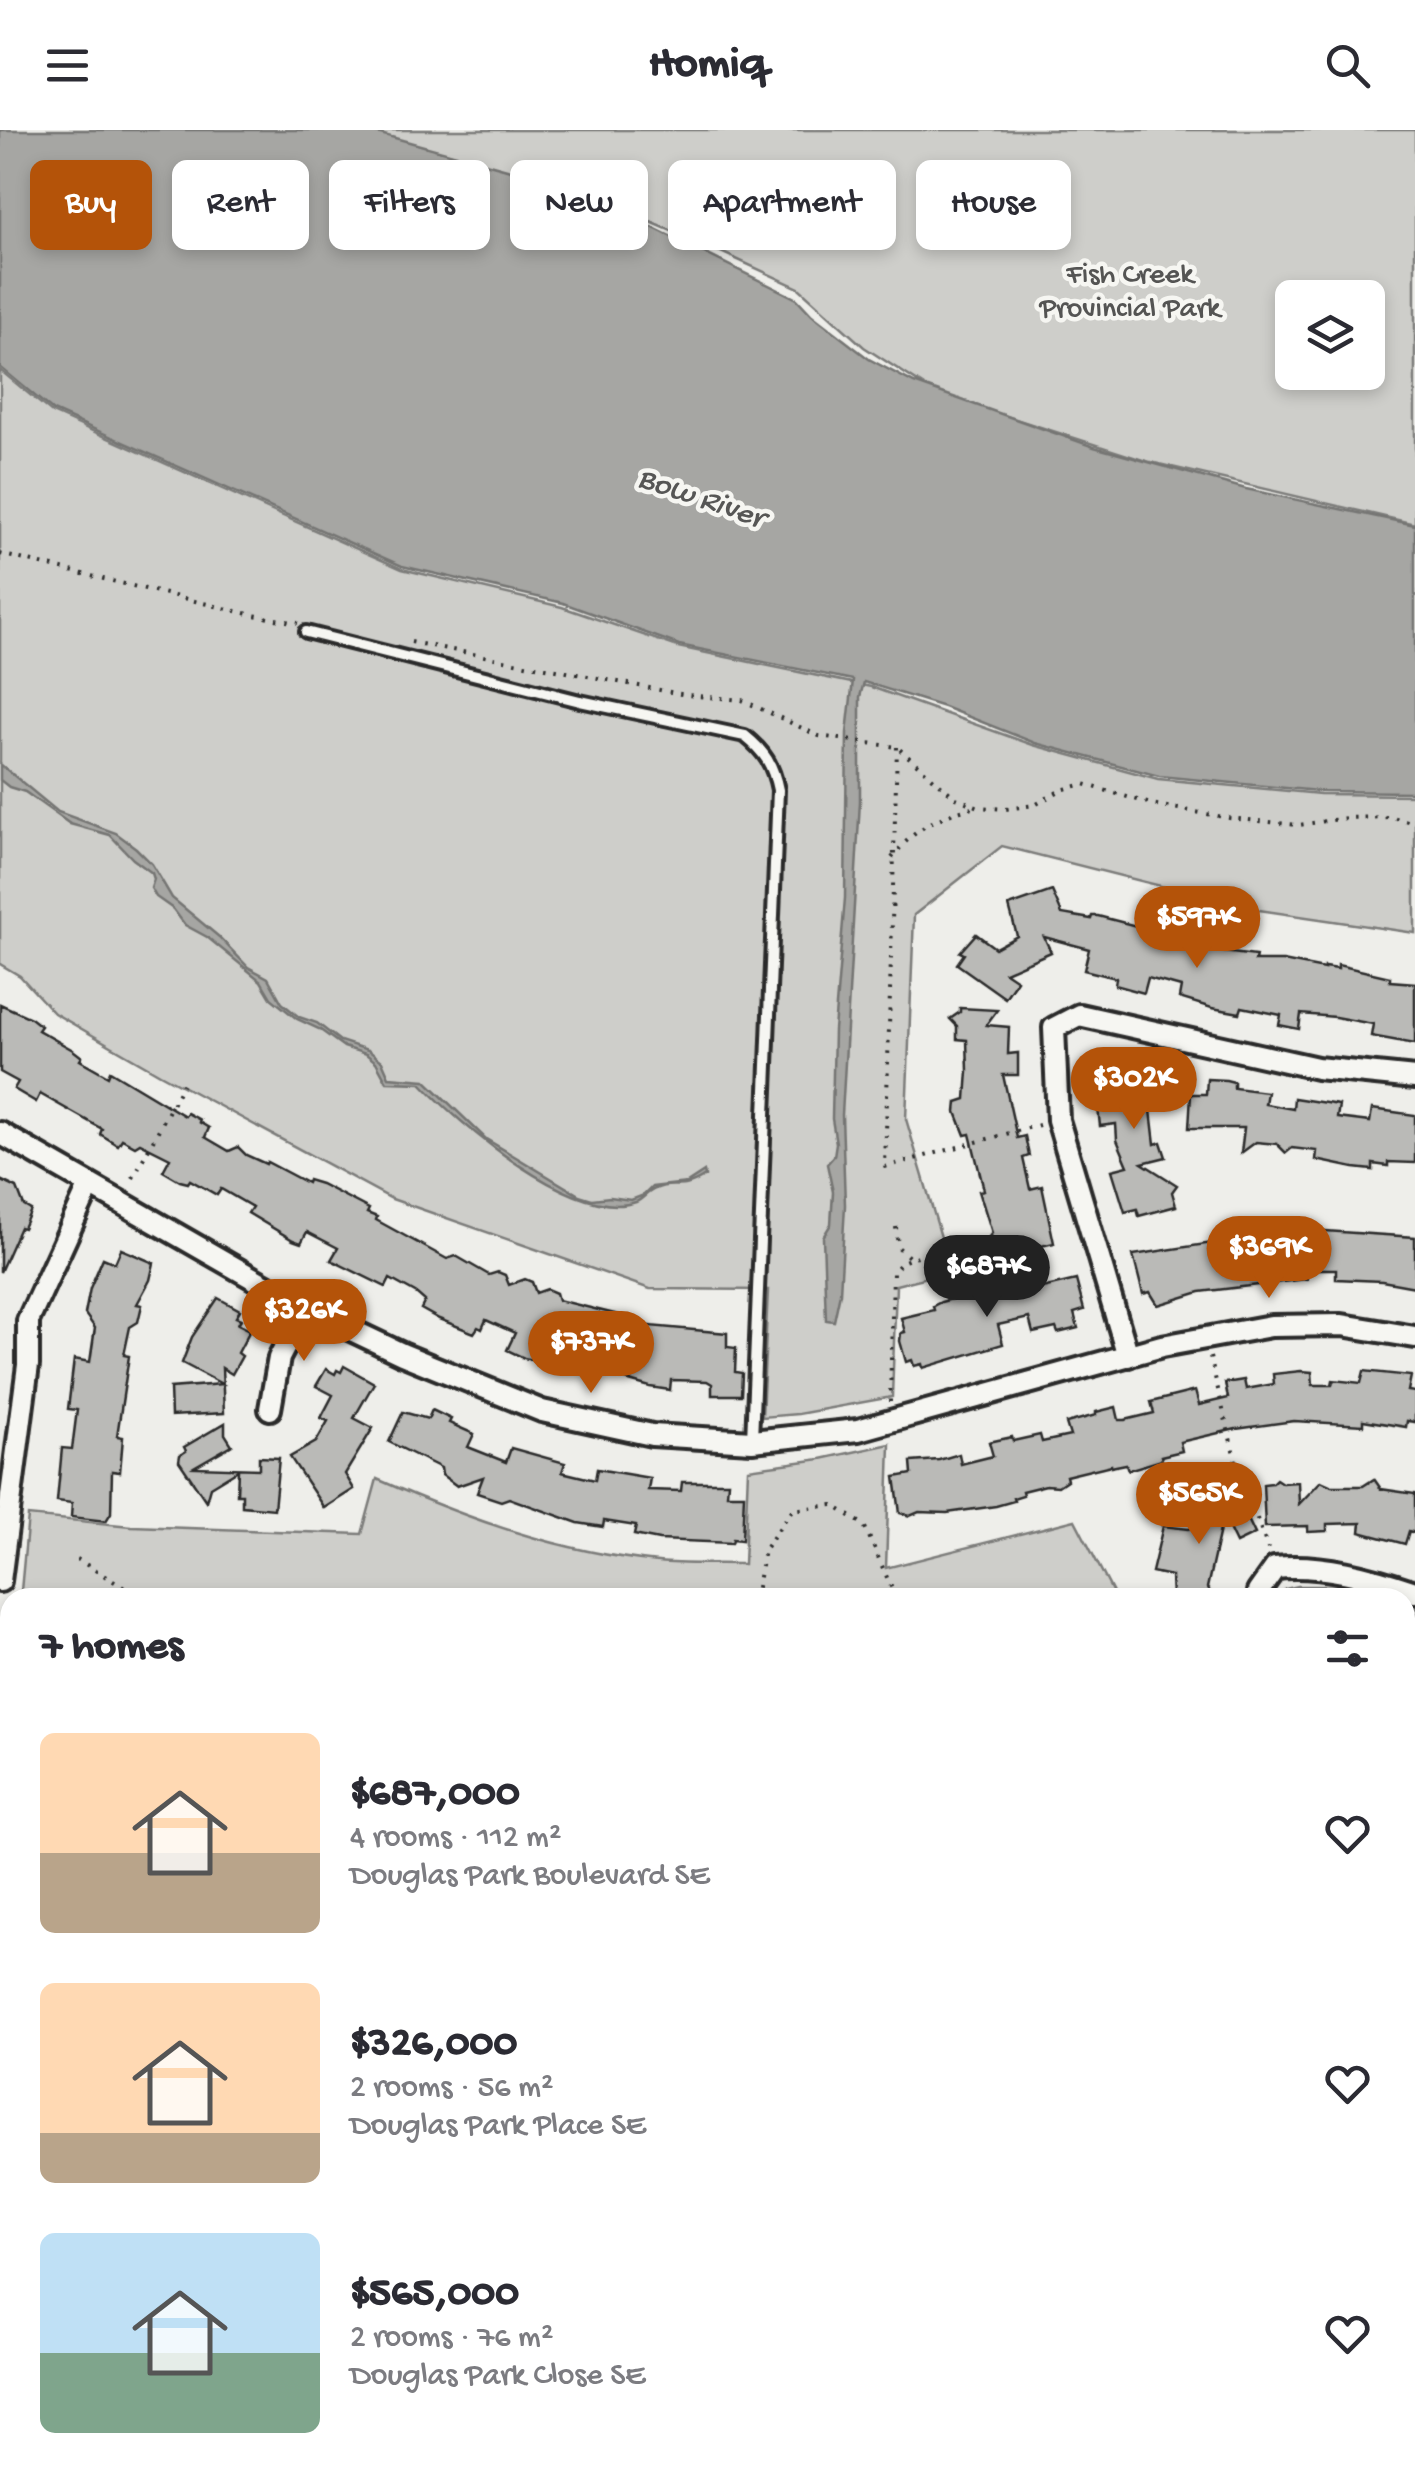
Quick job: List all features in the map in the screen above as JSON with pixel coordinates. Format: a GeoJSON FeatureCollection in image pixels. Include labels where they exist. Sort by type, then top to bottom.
{"type":"FeatureCollection","features":[{"type":"Feature","properties":{"kind":"street"},"geometry":{"type":"LineString","coordinates":[[1128,1356],[1058,1120],[1054,1028],[1079,1014],[1317,1068],[1415,1078]]}},
{"type":"Feature","properties":{"kind":"street"},"geometry":{"type":"LineString","coordinates":[[0,1133],[305,1308],[402,1354],[542,1411],[652,1435],[752,1441],[858,1430],[1205,1336],[1271,1326],[1342,1325],[1415,1337]]}},
{"type":"Feature","properties":{"kind":"street"},"geometry":{"type":"LineString","coordinates":[[0,1581],[28,1365],[28,1321],[90,1185]]}},
{"type":"Feature","properties":{"kind":"street"},"geometry":{"type":"LineString","coordinates":[[270,1408],[279,1358],[305,1308]]}},
{"type":"Feature","properties":{"kind":"street"},"geometry":{"type":"LineString","coordinates":[[1261,1588],[1275,1568],[1300,1565],[1404,1588]]}},
{"type":"Feature","properties":{"kind":"lane"},"geometry":{"type":"LineString","coordinates":[[308,628],[580,701],[746,736],[764,751],[778,790],[752,1441]]}},
{"type":"Feature","properties":{"kind":"path"},"geometry":{"type":"LineString","coordinates":[[0,554],[308,628]]}},
{"type":"Feature","properties":{"kind":"path"},"geometry":{"type":"LineString","coordinates":[[408,642],[686,695],[742,700],[819,736],[897,747],[956,798],[978,806],[1006,809],[1035,805],[1060,790],[1084,784],[1150,804],[1229,818],[1299,824],[1392,817],[1415,823]]}},
{"type":"Feature","properties":{"kind":"path"},"geometry":{"type":"LineString","coordinates":[[897,747],[884,1167],[1058,1120]]}},
{"type":"Feature","properties":{"kind":"path"},"geometry":{"type":"LineString","coordinates":[[892,858],[908,836],[945,814],[978,806]]}},
{"type":"Feature","properties":{"kind":"path"},"geometry":{"type":"LineString","coordinates":[[133,1178],[183,1084]]}},
{"type":"Feature","properties":{"kind":"path"},"geometry":{"type":"LineString","coordinates":[[896,1227],[898,1247],[910,1259]]}},
{"type":"Feature","properties":{"kind":"path"},"geometry":{"type":"LineString","coordinates":[[889,1422],[893,1272],[920,1255]]}},
{"type":"Feature","properties":{"kind":"path"},"geometry":{"type":"LineString","coordinates":[[1205,1336],[1235,1458],[1275,1568]]}},
{"type":"Feature","properties":{"kind":"path"},"geometry":{"type":"LineString","coordinates":[[757,1588],[764,1550],[792,1510],[833,1505],[864,1525],[892,1588]]}},
{"type":"Feature","properties":{"kind":"path"},"geometry":{"type":"LineString","coordinates":[[77,1559],[125,1588]]}},
{"type":"Feature","properties":{"kind":"green space","name":"Fish Creek Provincial Park"},"geometry":{"type":"Polygon","coordinates":[[[359,130],[1415,130],[1415,524],[1146,461],[935,393],[864,347],[799,288],[716,250],[896,250],[896,160],[668,160],[668,229],[648,221],[648,160],[510,160],[510,172],[490,165],[490,160],[473,160],[359,130]]]}},
{"type":"Feature","properties":{"kind":"green space"},"geometry":{"type":"Polygon","coordinates":[[[0,370],[52,413],[402,569],[562,607],[678,647],[871,687],[1033,745],[1158,779],[1320,794],[1415,795],[1415,933],[1252,909],[1002,846],[914,915],[906,1119],[951,1271],[896,1285],[892,1397],[762,1417],[768,1290],[650,1289],[392,1199],[54,1013],[20,976],[0,964],[0,370]]]}},
{"type":"Feature","properties":{"kind":"green space"},"geometry":{"type":"Polygon","coordinates":[[[890,1444],[886,1568],[1075,1520],[1110,1588],[21,1588],[28,1516],[131,1526],[362,1534],[377,1479],[480,1520],[550,1542],[669,1563],[744,1564],[748,1469],[890,1444]]]}},
{"type":"Feature","properties":{"kind":"green space"},"geometry":{"type":"Polygon","coordinates":[[[1348,1586],[1356,1588],[1289,1588],[1348,1586]]]}},
{"type":"Feature","properties":{"kind":"water","name":"Bow River"},"geometry":{"type":"Polygon","coordinates":[[[0,130],[366,130],[474,160],[329,160],[329,250],[490,250],[490,164],[510,170],[510,250],[648,250],[648,225],[668,235],[668,250],[698,250],[797,299],[869,359],[914,383],[1094,447],[1246,489],[1415,525],[1415,792],[1318,791],[1159,776],[1035,743],[944,707],[864,682],[860,697],[860,801],[842,1115],[845,1205],[840,1293],[834,1321],[826,1320],[823,1237],[831,1224],[833,1192],[827,1164],[834,1156],[836,1143],[832,1119],[834,1030],[845,898],[847,733],[853,680],[679,645],[563,603],[402,566],[53,411],[0,367],[0,130]]]}},
{"type":"Feature","properties":{"kind":"water"},"geometry":{"type":"Polygon","coordinates":[[[0,764],[58,812],[116,833],[136,848],[152,864],[172,898],[248,967],[268,978],[282,1003],[299,1017],[317,1023],[340,1041],[368,1050],[382,1061],[389,1077],[425,1080],[486,1139],[579,1195],[631,1200],[652,1187],[687,1183],[704,1172],[705,1176],[689,1184],[655,1189],[636,1202],[611,1205],[582,1198],[551,1185],[490,1145],[421,1083],[387,1082],[376,1062],[366,1054],[344,1047],[297,1019],[271,998],[261,981],[207,937],[185,925],[173,909],[156,897],[151,888],[152,873],[110,835],[70,824],[25,792],[9,787],[0,780],[0,764]]]}},
{"type":"Feature","properties":{"kind":"building"},"geometry":{"type":"Polygon","coordinates":[[[1052,891],[1062,914],[1091,919],[1098,916],[1165,930],[1172,937],[1197,943],[1200,949],[1256,956],[1255,961],[1283,961],[1324,969],[1338,969],[1338,965],[1390,977],[1390,981],[1415,983],[1415,1044],[1371,1036],[1373,1024],[1335,1017],[1301,1014],[1299,1029],[1279,1025],[1281,1015],[1242,1007],[1240,1013],[1212,1008],[1179,998],[1181,987],[1148,978],[1144,993],[1115,985],[1116,978],[1084,970],[1089,949],[1044,937],[1051,952],[1005,972],[1017,980],[1005,998],[957,964],[964,954],[960,952],[976,934],[995,948],[1017,936],[1009,906],[1052,891]]]}},
{"type":"Feature","properties":{"kind":"building"},"geometry":{"type":"Polygon","coordinates":[[[0,1004],[31,1018],[41,1026],[38,1030],[73,1050],[82,1057],[80,1060],[108,1076],[110,1071],[185,1116],[187,1113],[200,1120],[209,1128],[205,1137],[229,1151],[238,1147],[246,1155],[307,1183],[308,1180],[321,1184],[369,1209],[367,1213],[376,1220],[447,1259],[456,1256],[489,1275],[498,1272],[505,1275],[509,1285],[525,1279],[532,1282],[536,1293],[547,1289],[556,1293],[558,1300],[639,1320],[638,1325],[727,1333],[727,1347],[736,1348],[735,1372],[742,1373],[741,1395],[712,1395],[712,1384],[707,1381],[671,1380],[670,1390],[650,1387],[619,1378],[621,1366],[574,1356],[571,1368],[524,1358],[507,1350],[515,1333],[486,1320],[482,1329],[478,1327],[474,1333],[439,1319],[421,1309],[425,1301],[417,1294],[390,1279],[386,1287],[331,1260],[338,1248],[307,1232],[301,1243],[293,1240],[248,1213],[252,1207],[221,1189],[217,1195],[163,1171],[170,1158],[140,1143],[135,1146],[122,1139],[118,1145],[100,1134],[102,1129],[40,1094],[36,1102],[14,1089],[18,1082],[0,1072],[0,1004]]]}},
{"type":"Feature","properties":{"kind":"building"},"geometry":{"type":"Polygon","coordinates":[[[960,1008],[997,1010],[986,1025],[1009,1027],[1008,1054],[1018,1053],[1018,1075],[1003,1075],[1017,1138],[1025,1136],[1029,1156],[1023,1158],[1030,1189],[1042,1186],[1054,1243],[998,1256],[994,1241],[988,1238],[992,1233],[979,1191],[984,1190],[970,1134],[965,1135],[956,1112],[957,1102],[966,1099],[968,1071],[967,1040],[957,1039],[957,1026],[950,1019],[960,1008]]]}},
{"type":"Feature","properties":{"kind":"building"},"geometry":{"type":"Polygon","coordinates":[[[1124,1055],[1163,1065],[1150,1102],[1155,1144],[1161,1142],[1166,1157],[1142,1163],[1177,1185],[1172,1192],[1176,1206],[1139,1216],[1137,1209],[1125,1212],[1112,1170],[1128,1166],[1117,1140],[1116,1124],[1100,1126],[1096,1089],[1089,1088],[1094,1065],[1121,1070],[1124,1055]]]}},
{"type":"Feature","properties":{"kind":"building"},"geometry":{"type":"Polygon","coordinates":[[[1207,1079],[1234,1082],[1234,1088],[1267,1092],[1265,1104],[1293,1109],[1294,1098],[1339,1105],[1337,1118],[1370,1122],[1372,1109],[1415,1115],[1415,1163],[1373,1164],[1373,1170],[1354,1168],[1316,1160],[1317,1151],[1292,1148],[1286,1153],[1277,1144],[1256,1142],[1241,1153],[1244,1128],[1189,1128],[1191,1094],[1206,1094],[1207,1079]]]}},
{"type":"Feature","properties":{"kind":"building"},"geometry":{"type":"Polygon","coordinates":[[[0,1180],[17,1188],[24,1206],[31,1210],[0,1272],[0,1180]]]}},
{"type":"Feature","properties":{"kind":"building"},"geometry":{"type":"Polygon","coordinates":[[[1310,1230],[1415,1237],[1415,1287],[1336,1279],[1336,1269],[1306,1269],[1307,1279],[1200,1292],[1158,1305],[1150,1292],[1143,1294],[1133,1255],[1246,1238],[1246,1234],[1310,1230]]]}},
{"type":"Feature","properties":{"kind":"building"},"geometry":{"type":"Polygon","coordinates":[[[121,1249],[154,1263],[137,1304],[142,1305],[138,1322],[130,1327],[124,1355],[129,1356],[117,1436],[123,1437],[120,1472],[112,1471],[111,1513],[106,1521],[71,1517],[72,1503],[57,1501],[62,1448],[72,1449],[77,1410],[68,1409],[74,1359],[90,1362],[95,1328],[85,1314],[90,1288],[103,1258],[115,1263],[121,1249]]]}},
{"type":"Feature","properties":{"kind":"building"},"geometry":{"type":"Polygon","coordinates":[[[1076,1280],[1084,1310],[1074,1313],[1078,1328],[1033,1333],[1029,1318],[998,1325],[1003,1344],[923,1368],[922,1364],[914,1366],[912,1360],[906,1362],[900,1341],[901,1333],[905,1332],[901,1318],[1003,1285],[1004,1290],[1040,1281],[1042,1288],[1076,1280]]]}},
{"type":"Feature","properties":{"kind":"building"},"geometry":{"type":"Polygon","coordinates":[[[218,1298],[240,1310],[238,1324],[250,1330],[232,1374],[222,1368],[224,1413],[171,1416],[170,1388],[222,1384],[182,1363],[192,1337],[218,1298]]]}},
{"type":"Feature","properties":{"kind":"building"},"geometry":{"type":"Polygon","coordinates":[[[344,1366],[374,1383],[354,1418],[373,1428],[345,1474],[354,1489],[324,1508],[290,1457],[316,1442],[328,1421],[321,1418],[333,1395],[316,1386],[326,1369],[335,1374],[344,1366]]]}},
{"type":"Feature","properties":{"kind":"building"},"geometry":{"type":"Polygon","coordinates":[[[1364,1371],[1411,1376],[1408,1391],[1415,1392],[1415,1422],[1407,1421],[1406,1427],[1363,1420],[1363,1425],[1294,1421],[1236,1429],[1180,1442],[1182,1451],[1128,1470],[1126,1464],[1111,1465],[1066,1476],[1067,1480],[1058,1486],[1022,1491],[1023,1495],[1013,1498],[1014,1501],[996,1506],[910,1516],[900,1513],[895,1477],[912,1474],[911,1462],[959,1454],[961,1464],[993,1456],[989,1442],[1040,1435],[1042,1442],[1070,1436],[1066,1423],[1096,1412],[1116,1407],[1119,1420],[1125,1420],[1154,1413],[1151,1402],[1195,1391],[1199,1405],[1228,1398],[1225,1383],[1244,1380],[1246,1389],[1274,1384],[1273,1374],[1312,1372],[1313,1385],[1332,1385],[1333,1380],[1361,1383],[1364,1371]]]}},
{"type":"Feature","properties":{"kind":"building"},"geometry":{"type":"Polygon","coordinates":[[[432,1410],[474,1434],[468,1447],[506,1462],[511,1448],[565,1463],[562,1472],[595,1480],[597,1469],[650,1478],[648,1490],[681,1491],[682,1482],[728,1482],[727,1494],[744,1494],[742,1540],[659,1540],[634,1535],[636,1526],[604,1521],[603,1527],[578,1523],[509,1498],[501,1501],[477,1493],[483,1477],[457,1486],[442,1475],[441,1468],[389,1442],[403,1412],[428,1419],[432,1410]]]}},
{"type":"Feature","properties":{"kind":"building"},"geometry":{"type":"Polygon","coordinates":[[[225,1423],[225,1434],[232,1445],[194,1467],[259,1469],[259,1457],[279,1458],[274,1509],[242,1506],[242,1494],[237,1494],[238,1470],[210,1487],[206,1501],[179,1461],[186,1451],[184,1447],[225,1423]]]}},
{"type":"Feature","properties":{"kind":"building"},"geometry":{"type":"Polygon","coordinates":[[[1276,1479],[1282,1483],[1298,1482],[1299,1504],[1321,1481],[1332,1486],[1363,1486],[1374,1479],[1381,1489],[1415,1494],[1415,1533],[1409,1531],[1405,1544],[1360,1532],[1361,1523],[1327,1524],[1327,1531],[1308,1532],[1308,1526],[1265,1527],[1263,1484],[1276,1479]]]}},
{"type":"Feature","properties":{"kind":"building"},"geometry":{"type":"Polygon","coordinates":[[[1233,1488],[1255,1534],[1236,1543],[1223,1516],[1207,1588],[1172,1588],[1171,1576],[1152,1572],[1163,1526],[1189,1529],[1209,1518],[1204,1508],[1210,1499],[1233,1488]]]}}]}
